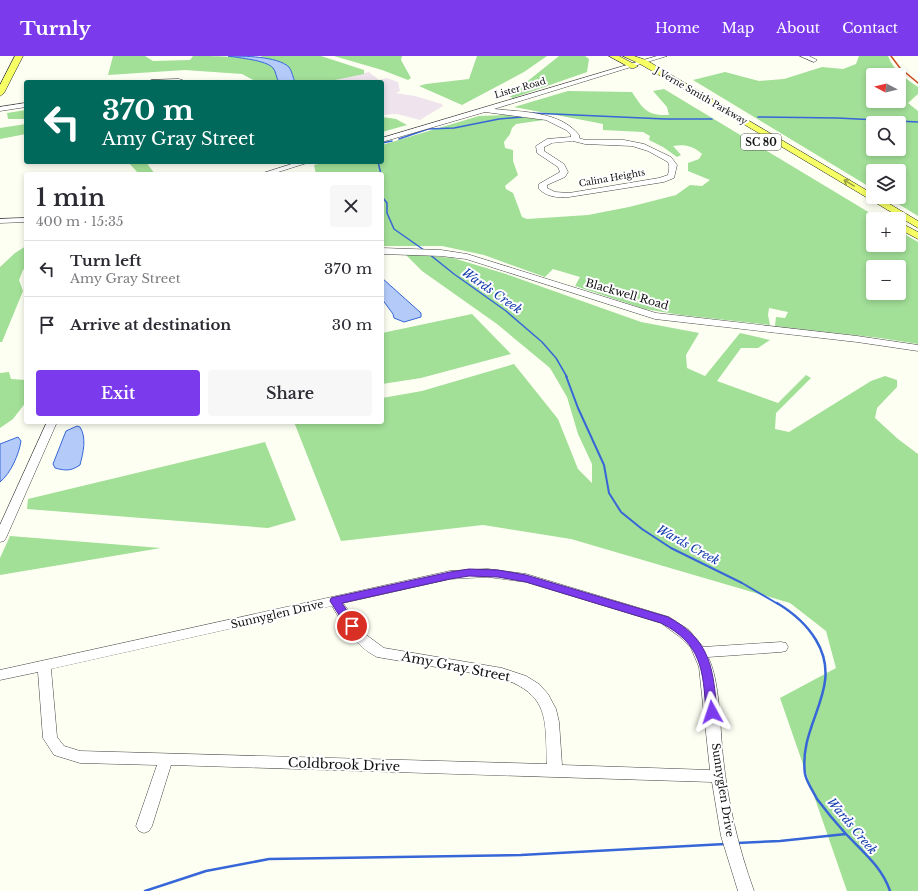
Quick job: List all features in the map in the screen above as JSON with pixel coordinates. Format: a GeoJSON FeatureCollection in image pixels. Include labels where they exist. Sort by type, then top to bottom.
{"type":"FeatureCollection","features":[{"type":"Feature","properties":{"kind":"main road"},"geometry":{"type":"LineString","coordinates":[[0,93],[19,56]]}},
{"type":"Feature","properties":{"kind":"main road","name":"J Verne Smith Parkway"},"geometry":{"type":"LineString","coordinates":[[613,56],[633,65],[711,112]]}},
{"type":"Feature","properties":{"kind":"main road","name":"J Verne Smith Parkway"},"geometry":{"type":"LineString","coordinates":[[627,56],[643,62],[918,225]]}},
{"type":"Feature","properties":{"kind":"main road"},"geometry":{"type":"LineString","coordinates":[[906,229],[918,236]]}},
{"type":"Feature","properties":{"kind":"street","name":"Lister Road"},"geometry":{"type":"LineString","coordinates":[[384,139],[664,56]]}},
{"type":"Feature","properties":{"kind":"street"},"geometry":{"type":"LineString","coordinates":[[803,56],[814,60]]}},
{"type":"Feature","properties":{"kind":"street"},"geometry":{"type":"LineString","coordinates":[[0,109],[24,105]]}},
{"type":"Feature","properties":{"kind":"street"},"geometry":{"type":"LineString","coordinates":[[483,109],[554,120],[570,128],[575,135],[575,139]]}},
{"type":"Feature","properties":{"kind":"street","name":"Calina Heights"},"geometry":{"type":"LineString","coordinates":[[575,139],[584,142],[628,142],[639,144],[648,147],[667,158],[672,163],[674,168],[671,176],[661,180],[570,195],[560,196],[548,192],[543,189],[543,184],[562,176],[564,172],[561,166],[540,151],[540,146],[550,141],[575,139]]}},
{"type":"Feature","properties":{"kind":"street"},"geometry":{"type":"LineString","coordinates":[[271,172],[299,164]]}},
{"type":"Feature","properties":{"kind":"street"},"geometry":{"type":"LineString","coordinates":[[0,221],[24,220]]}},
{"type":"Feature","properties":{"kind":"street","name":"Blackwell Road"},"geometry":{"type":"LineString","coordinates":[[384,251],[432,252],[467,257],[655,316],[857,339],[918,348]]}},
{"type":"Feature","properties":{"kind":"street"},"geometry":{"type":"LineString","coordinates":[[0,538],[51,424]]}},
{"type":"Feature","properties":{"kind":"street","name":"Sunnyglen Drive"},"geometry":{"type":"LineString","coordinates":[[0,675],[450,575],[469,573],[507,575],[526,578],[665,620],[686,634],[701,652],[710,686],[718,776],[726,820],[746,891]]}},
{"type":"Feature","properties":{"kind":"street","name":"Amy Gray Street"},"geometry":{"type":"LineString","coordinates":[[335,601],[361,639],[382,653],[514,676],[536,688],[544,697],[551,713],[555,771]]}},
{"type":"Feature","properties":{"kind":"street"},"geometry":{"type":"LineString","coordinates":[[701,652],[781,647]]}},
{"type":"Feature","properties":{"kind":"street","name":"Coldbrook Drive"},"geometry":{"type":"LineString","coordinates":[[44,666],[50,738],[59,751],[80,757],[296,762],[718,776]]}},
{"type":"Feature","properties":{"kind":"street"},"geometry":{"type":"LineString","coordinates":[[144,826],[166,760]]}},
{"type":"Feature","properties":{"kind":"shaded area"},"geometry":{"type":"Polygon","coordinates":[[[369,72],[379,80],[334,80],[369,72]]]}},
{"type":"Feature","properties":{"kind":"shaded area"},"geometry":{"type":"Polygon","coordinates":[[[387,78],[398,82],[400,91],[396,93],[415,96],[442,104],[443,106],[420,120],[397,114],[384,115],[384,80],[379,80],[387,78]]]}},
{"type":"Feature","properties":{"kind":"green space"},"geometry":{"type":"Polygon","coordinates":[[[113,56],[145,56],[153,61],[190,60],[193,56],[211,56],[244,58],[264,62],[271,65],[278,80],[253,80],[242,74],[185,70],[108,75],[113,56]]]}},
{"type":"Feature","properties":{"kind":"green space"},"geometry":{"type":"Polygon","coordinates":[[[260,56],[321,56],[364,70],[364,74],[335,80],[294,80],[290,68],[286,65],[260,56]]]}},
{"type":"Feature","properties":{"kind":"green space"},"geometry":{"type":"Polygon","coordinates":[[[334,56],[402,56],[401,60],[411,78],[408,80],[382,70],[334,56]]]}},
{"type":"Feature","properties":{"kind":"green space"},"geometry":{"type":"Polygon","coordinates":[[[477,56],[547,56],[524,72],[462,105],[419,86],[469,79],[477,56]]]}},
{"type":"Feature","properties":{"kind":"green space"},"geometry":{"type":"Polygon","coordinates":[[[559,56],[585,56],[589,59],[587,72],[513,98],[509,96],[559,56]]]}},
{"type":"Feature","properties":{"kind":"green space"},"geometry":{"type":"Polygon","coordinates":[[[859,56],[888,56],[895,68],[866,68],[866,108],[906,108],[906,78],[918,87],[918,94],[908,103],[918,111],[918,216],[898,204],[906,204],[906,164],[866,164],[866,185],[693,80],[725,72],[759,81],[784,79],[822,67],[843,69],[856,64],[859,56]]]}},
{"type":"Feature","properties":{"kind":"green space"},"geometry":{"type":"Polygon","coordinates":[[[664,89],[868,212],[866,212],[866,252],[906,252],[906,235],[918,242],[918,344],[880,338],[775,326],[776,317],[785,318],[788,312],[769,308],[768,315],[770,325],[681,315],[645,309],[575,286],[580,277],[553,269],[545,277],[484,255],[442,246],[384,246],[384,172],[316,172],[314,165],[384,164],[384,144],[479,116],[506,115],[544,120],[516,124],[504,142],[505,148],[513,150],[513,161],[518,175],[505,186],[506,189],[513,193],[522,217],[527,219],[588,215],[629,207],[676,195],[690,185],[702,186],[710,180],[688,171],[688,163],[699,159],[702,154],[689,146],[673,146],[681,155],[677,157],[663,147],[649,140],[650,136],[643,132],[603,130],[603,124],[514,107],[568,91],[632,92],[639,103],[646,110],[655,114],[669,115],[667,107],[653,91],[664,89]]]}},
{"type":"Feature","properties":{"kind":"green space"},"geometry":{"type":"Polygon","coordinates":[[[24,110],[24,119],[8,119],[7,113],[24,110]]]}},
{"type":"Feature","properties":{"kind":"green space"},"geometry":{"type":"Polygon","coordinates":[[[384,117],[396,119],[407,125],[384,131],[384,117]]]}},
{"type":"Feature","properties":{"kind":"green space"},"geometry":{"type":"Polygon","coordinates":[[[24,124],[24,134],[0,139],[0,128],[24,124]]]}},
{"type":"Feature","properties":{"kind":"green space"},"geometry":{"type":"Polygon","coordinates":[[[130,164],[148,164],[154,172],[137,172],[130,164]]]}},
{"type":"Feature","properties":{"kind":"green space"},"geometry":{"type":"Polygon","coordinates":[[[24,247],[24,269],[19,280],[23,291],[2,342],[0,342],[0,267],[15,253],[24,247]]]}},
{"type":"Feature","properties":{"kind":"green space"},"geometry":{"type":"Polygon","coordinates":[[[405,254],[453,258],[506,274],[641,322],[699,333],[686,355],[687,368],[705,376],[740,333],[770,340],[758,348],[741,348],[717,381],[778,403],[806,375],[811,378],[776,413],[775,429],[789,432],[871,381],[885,376],[897,380],[897,387],[877,408],[875,418],[898,439],[918,454],[918,891],[847,891],[780,698],[836,668],[826,631],[790,603],[571,539],[483,525],[341,541],[295,424],[384,424],[384,398],[422,391],[514,364],[558,419],[578,469],[592,483],[592,464],[578,434],[567,397],[550,368],[497,324],[422,271],[405,254]]]}},
{"type":"Feature","properties":{"kind":"green space"},"geometry":{"type":"Polygon","coordinates":[[[472,314],[511,354],[421,378],[384,384],[384,333],[472,314]]]}},
{"type":"Feature","properties":{"kind":"green space"},"geometry":{"type":"Polygon","coordinates":[[[9,372],[11,379],[24,380],[24,405],[13,419],[0,428],[0,373],[9,372]]]}},
{"type":"Feature","properties":{"kind":"green space"},"geometry":{"type":"Polygon","coordinates":[[[265,442],[296,520],[268,528],[27,509],[28,499],[265,442]]]}},
{"type":"Feature","properties":{"kind":"green space"},"geometry":{"type":"Polygon","coordinates":[[[10,536],[161,548],[0,575],[0,558],[10,536]]]}},
{"type":"Feature","properties":{"kind":"water"},"geometry":{"type":"Polygon","coordinates":[[[228,56],[260,57],[284,63],[289,67],[294,80],[278,80],[274,69],[270,65],[228,56]]]}},
{"type":"Feature","properties":{"kind":"water"},"geometry":{"type":"Polygon","coordinates":[[[384,280],[421,313],[421,317],[404,322],[394,318],[393,314],[384,302],[384,280]]]}},
{"type":"Feature","properties":{"kind":"water"},"geometry":{"type":"Polygon","coordinates":[[[77,426],[80,427],[82,431],[84,441],[80,465],[68,470],[55,468],[53,464],[66,431],[77,426]]]}},
{"type":"Feature","properties":{"kind":"water"},"geometry":{"type":"Polygon","coordinates":[[[18,437],[21,441],[16,457],[8,474],[0,482],[0,444],[18,437]]]}},
{"type":"Feature","properties":{"kind":"waterway"},"geometry":{"type":"LineString","coordinates":[[531,113],[665,119],[712,119]]}},
{"type":"Feature","properties":{"kind":"waterway"},"geometry":{"type":"LineString","coordinates":[[399,139],[428,129],[454,128],[499,119],[522,117]]}},
{"type":"Feature","properties":{"kind":"waterway"},"geometry":{"type":"LineString","coordinates":[[758,117],[837,118],[918,122]]}},
{"type":"Feature","properties":{"kind":"waterway"},"geometry":{"type":"LineString","coordinates":[[384,143],[392,141]]}},
{"type":"Feature","properties":{"kind":"waterway","name":"Wards Creek"},"geometry":{"type":"LineString","coordinates":[[378,164],[380,172]]}},
{"type":"Feature","properties":{"kind":"waterway","name":"Wards Creek"},"geometry":{"type":"LineString","coordinates":[[384,199],[387,203],[387,213],[394,229],[424,250]]}},
{"type":"Feature","properties":{"kind":"waterway","name":"Wards Creek"},"geometry":{"type":"LineString","coordinates":[[429,254],[454,274],[506,311],[542,342],[556,358],[567,377]]}},
{"type":"Feature","properties":{"kind":"waterway","name":"Wards Creek"},"geometry":{"type":"LineString","coordinates":[[566,376],[578,408],[604,465],[609,493],[621,512],[642,529],[671,548],[742,583],[778,604]]}},
{"type":"Feature","properties":{"kind":"waterway","name":"Wards Creek"},"geometry":{"type":"LineString","coordinates":[[777,603],[788,610],[804,624],[816,640],[824,657],[826,674],[819,706],[808,738],[805,756],[805,774],[807,781],[817,799],[846,834]]}},
{"type":"Feature","properties":{"kind":"waterway"},"geometry":{"type":"LineString","coordinates":[[737,843],[780,841],[846,834]]}},
{"type":"Feature","properties":{"kind":"waterway","name":"Wards Creek"},"geometry":{"type":"LineString","coordinates":[[846,834],[877,867],[887,882],[890,891]]}},
{"type":"Feature","properties":{"kind":"waterway"},"geometry":{"type":"LineString","coordinates":[[145,891],[206,871],[269,859],[521,855],[725,844]]}},
{"type":"Feature","properties":{"kind":"railway"},"geometry":{"type":"LineString","coordinates":[[891,56],[900,68],[918,83]]}},
{"type":"Feature","properties":{"kind":"route"},"geometry":{"type":"LineString","coordinates":[[352,626],[335,601],[450,575],[488,573],[526,578],[665,620],[676,626],[694,642],[703,655],[710,686],[712,712]]}}]}
